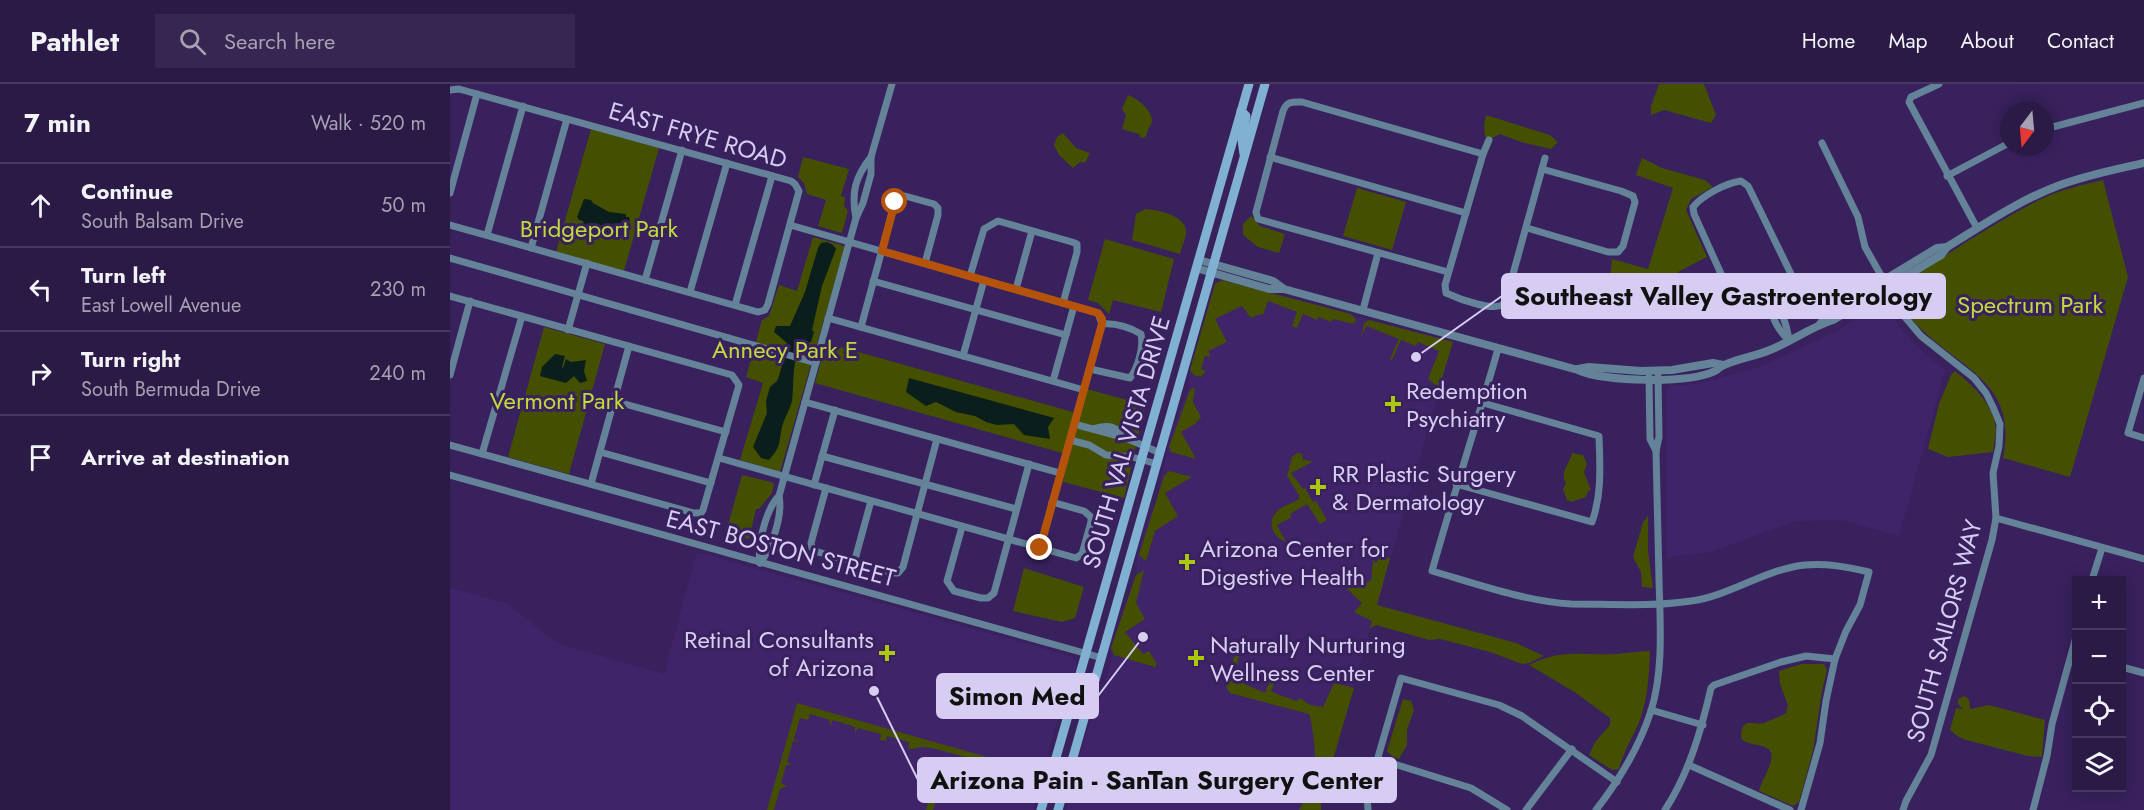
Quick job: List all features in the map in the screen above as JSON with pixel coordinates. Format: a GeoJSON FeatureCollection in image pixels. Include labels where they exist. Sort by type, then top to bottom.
{"type":"FeatureCollection","features":[{"type":"Feature","properties":{"kind":"main road","name":"SOUTH VAL VISTA DRIVE"},"geometry":{"type":"LineString","coordinates":[[1041,810],[1249,84]]}},
{"type":"Feature","properties":{"kind":"main road","name":"SOUTH VAL VISTA DRIVE"},"geometry":{"type":"LineString","coordinates":[[1058,810],[1265,84]]}},
{"type":"Feature","properties":{"kind":"main road"},"geometry":{"type":"LineString","coordinates":[[1241,111],[1246,116],[1242,140],[1244,158]]}},
{"type":"Feature","properties":{"kind":"street"},"geometry":{"type":"LineString","coordinates":[[760,563],[768,552],[780,509],[779,496],[784,476],[849,242],[871,174],[871,158],[892,84]]}},
{"type":"Feature","properties":{"kind":"street"},"geometry":{"type":"LineString","coordinates":[[1939,84],[1911,97],[1909,102],[1977,228]]}},
{"type":"Feature","properties":{"kind":"street","name":"EAST FRYE ROAD"},"geometry":{"type":"LineString","coordinates":[[450,89],[459,89],[522,106],[795,183],[799,190],[790,225]]}},
{"type":"Feature","properties":{"kind":"street"},"geometry":{"type":"LineString","coordinates":[[450,193],[477,94]]}},
{"type":"Feature","properties":{"kind":"street"},"geometry":{"type":"LineString","coordinates":[[1448,272],[1258,219],[1256,212],[1286,104],[1291,101],[1302,102],[1483,154]]}},
{"type":"Feature","properties":{"kind":"street"},"geometry":{"type":"LineString","coordinates":[[2054,127],[2144,103]]}},
{"type":"Feature","properties":{"kind":"street"},"geometry":{"type":"LineString","coordinates":[[487,235],[522,106]]}},
{"type":"Feature","properties":{"kind":"street"},"geometry":{"type":"LineString","coordinates":[[531,248],[567,119]]}},
{"type":"Feature","properties":{"kind":"street"},"geometry":{"type":"LineString","coordinates":[[1489,140],[1445,285],[1446,293],[1455,297],[1495,308],[1502,307],[1505,303],[1545,158]]}},
{"type":"Feature","properties":{"kind":"street","name":"SOUTH SAILORS WAY"},"geometry":{"type":"LineString","coordinates":[[1822,143],[1858,217],[1865,247],[1885,284],[1911,325],[1921,336],[1974,378],[1986,393],[2000,424],[1999,446],[1993,473],[1996,518],[1992,540],[1931,755],[1906,801],[1904,810]]}},
{"type":"Feature","properties":{"kind":"street"},"geometry":{"type":"LineString","coordinates":[[1947,176],[2000,147]]}},
{"type":"Feature","properties":{"kind":"street"},"geometry":{"type":"LineString","coordinates":[[645,280],[682,150]]}},
{"type":"Feature","properties":{"kind":"street"},"geometry":{"type":"LineString","coordinates":[[856,218],[852,200],[860,171],[871,158]]}},
{"type":"Feature","properties":{"kind":"street"},"geometry":{"type":"LineString","coordinates":[[1270,158],[1466,213]]}},
{"type":"Feature","properties":{"kind":"street"},"geometry":{"type":"LineString","coordinates":[[690,292],[727,163]]}},
{"type":"Feature","properties":{"kind":"street"},"geometry":{"type":"LineString","coordinates":[[1197,264],[1269,289],[1284,289],[1578,370],[1589,367],[1653,375],[1713,363],[1723,365],[1789,341],[1820,324],[1833,320],[1885,284],[1941,255],[1947,247],[2015,206],[2059,185],[2144,163]]}},
{"type":"Feature","properties":{"kind":"street"},"geometry":{"type":"LineString","coordinates":[[1527,228],[1608,252],[1618,252],[1623,246],[1635,202],[1633,196],[1621,191],[1542,169]]}},
{"type":"Feature","properties":{"kind":"street"},"geometry":{"type":"LineString","coordinates":[[735,305],[772,176]]}},
{"type":"Feature","properties":{"kind":"street"},"geometry":{"type":"LineString","coordinates":[[1741,181],[1748,186],[1794,285],[1787,297],[1753,312],[1745,312],[1732,298],[1694,214],[1693,207],[1707,196],[1734,182],[1741,181]]}},
{"type":"Feature","properties":{"kind":"street"},"geometry":{"type":"LineString","coordinates":[[861,327],[895,202],[900,197],[905,196],[934,204],[938,208],[925,263]]}},
{"type":"Feature","properties":{"kind":"street"},"geometry":{"type":"LineString","coordinates":[[970,276],[984,229],[998,221],[1077,244],[1077,252],[1063,303]]}},
{"type":"Feature","properties":{"kind":"street"},"geometry":{"type":"LineString","coordinates":[[450,225],[758,312],[765,310],[768,304],[790,225],[1098,313],[1102,324],[1040,548]]}},
{"type":"Feature","properties":{"kind":"street"},"geometry":{"type":"LineString","coordinates":[[1016,289],[1032,231]]}},
{"type":"Feature","properties":{"kind":"street"},"geometry":{"type":"LineString","coordinates":[[1363,310],[1378,253]]}},
{"type":"Feature","properties":{"kind":"street"},"geometry":{"type":"LineString","coordinates":[[450,258],[816,363]]}},
{"type":"Feature","properties":{"kind":"street"},"geometry":{"type":"LineString","coordinates":[[568,330],[587,263]]}},
{"type":"Feature","properties":{"kind":"street"},"geometry":{"type":"LineString","coordinates":[[963,356],[984,280]]}},
{"type":"Feature","properties":{"kind":"street"},"geometry":{"type":"LineString","coordinates":[[873,281],[1065,335]]}},
{"type":"Feature","properties":{"kind":"street"},"geometry":{"type":"LineString","coordinates":[[1509,288],[1576,308],[1618,314],[1673,313],[1718,304],[1732,298]]}},
{"type":"Feature","properties":{"kind":"street"},"geometry":{"type":"LineString","coordinates":[[450,296],[732,375],[739,385],[701,513],[694,513],[450,445]]}},
{"type":"Feature","properties":{"kind":"street"},"geometry":{"type":"LineString","coordinates":[[450,375],[470,301]]}},
{"type":"Feature","properties":{"kind":"street"},"geometry":{"type":"LineString","coordinates":[[1771,304],[1779,310],[1787,327],[1789,341]]}},
{"type":"Feature","properties":{"kind":"street"},"geometry":{"type":"LineString","coordinates":[[1053,381],[1074,306]]}},
{"type":"Feature","properties":{"kind":"street"},"geometry":{"type":"LineString","coordinates":[[482,454],[522,316]]}},
{"type":"Feature","properties":{"kind":"street"},"geometry":{"type":"LineString","coordinates":[[828,318],[1084,390]]}},
{"type":"Feature","properties":{"kind":"street"},"geometry":{"type":"LineString","coordinates":[[1090,369],[1130,378],[1134,373],[1143,342],[1141,334],[1111,323],[1102,324]]}},
{"type":"Feature","properties":{"kind":"street"},"geometry":{"type":"LineString","coordinates":[[591,484],[629,346]]}},
{"type":"Feature","properties":{"kind":"street"},"geometry":{"type":"LineString","coordinates":[[1498,349],[1432,571],[1556,603],[1692,601],[1803,565],[1828,564],[1869,572],[1860,605],[1834,659],[1821,743],[1801,810]]}},
{"type":"Feature","properties":{"kind":"street"},"geometry":{"type":"LineString","coordinates":[[1596,810],[1617,782],[1639,744],[1651,710],[1659,668],[1660,603],[1656,451],[1659,437],[1653,375]]}},
{"type":"Feature","properties":{"kind":"street"},"geometry":{"type":"LineString","coordinates":[[2144,378],[2128,433],[2144,438]]}},
{"type":"Feature","properties":{"kind":"street"},"geometry":{"type":"LineString","coordinates":[[614,401],[726,432]]}},
{"type":"Feature","properties":{"kind":"street"},"geometry":{"type":"LineString","coordinates":[[805,402],[1060,473]]}},
{"type":"Feature","properties":{"kind":"street"},"geometry":{"type":"LineString","coordinates":[[1456,484],[1592,522],[1598,504],[1599,436],[1483,403]]}},
{"type":"Feature","properties":{"kind":"street"},"geometry":{"type":"LineString","coordinates":[[814,485],[835,410]]}},
{"type":"Feature","properties":{"kind":"street"},"geometry":{"type":"LineString","coordinates":[[1074,424],[1126,438],[1160,453]]}},
{"type":"Feature","properties":{"kind":"street"},"geometry":{"type":"LineString","coordinates":[[826,488],[811,543],[812,548],[854,563],[898,573],[903,567],[937,439]]}},
{"type":"Feature","properties":{"kind":"street"},"geometry":{"type":"LineString","coordinates":[[1070,440],[1089,445],[1106,455],[1129,456],[1157,464]]}},
{"type":"Feature","properties":{"kind":"street"},"geometry":{"type":"LineString","coordinates":[[600,452],[711,483]]}},
{"type":"Feature","properties":{"kind":"street"},"geometry":{"type":"LineString","coordinates":[[822,456],[1016,509]]}},
{"type":"Feature","properties":{"kind":"street"},"geometry":{"type":"LineString","coordinates":[[719,458],[1076,558],[1082,554],[1092,522],[1091,517],[1084,512],[1052,502]]}},
{"type":"Feature","properties":{"kind":"street"},"geometry":{"type":"LineString","coordinates":[[962,527],[947,581],[954,591],[988,598],[994,593],[1029,464]]}},
{"type":"Feature","properties":{"kind":"street","name":"EAST BOSTON STREET"},"geometry":{"type":"LineString","coordinates":[[450,475],[1102,658]]}},
{"type":"Feature","properties":{"kind":"street"},"geometry":{"type":"LineString","coordinates":[[854,563],[871,501]]}},
{"type":"Feature","properties":{"kind":"street"},"geometry":{"type":"LineString","coordinates":[[1996,518],[2144,559]]}},
{"type":"Feature","properties":{"kind":"street"},"geometry":{"type":"LineString","coordinates":[[2093,576],[2102,548]]}},
{"type":"Feature","properties":{"kind":"street"},"geometry":{"type":"LineString","coordinates":[[1665,810],[1674,797],[1689,765],[1703,725],[1711,688],[1714,685],[1806,656],[1834,659]]}},
{"type":"Feature","properties":{"kind":"street"},"geometry":{"type":"LineString","coordinates":[[2033,810],[2047,756],[2052,724],[2072,660]]}},
{"type":"Feature","properties":{"kind":"street"},"geometry":{"type":"LineString","coordinates":[[2126,669],[2144,674]]}},
{"type":"Feature","properties":{"kind":"street"},"geometry":{"type":"LineString","coordinates":[[1368,810],[1367,795],[1401,678],[1499,705],[1522,716],[1617,782]]}},
{"type":"Feature","properties":{"kind":"street"},"geometry":{"type":"LineString","coordinates":[[1651,710],[1703,725]]}},
{"type":"Feature","properties":{"kind":"street"},"geometry":{"type":"LineString","coordinates":[[1526,810],[1572,749]]}},
{"type":"Feature","properties":{"kind":"street"},"geometry":{"type":"LineString","coordinates":[[1378,759],[1471,788],[1507,810]]}},
{"type":"Feature","properties":{"kind":"street"},"geometry":{"type":"LineString","coordinates":[[1689,765],[1790,810]]}},
{"type":"Feature","properties":{"kind":"shaded area"},"geometry":{"type":"Polygon","coordinates":[[[584,199],[591,200],[609,212],[626,214],[626,217],[629,217],[630,221],[624,226],[620,239],[608,238],[602,231],[592,232],[593,223],[589,232],[585,230],[583,221],[577,217],[584,199]]]}},
{"type":"Feature","properties":{"kind":"shaded area"},"geometry":{"type":"Polygon","coordinates":[[[827,242],[836,249],[822,286],[811,342],[804,346],[796,359],[792,401],[783,424],[778,448],[769,460],[761,458],[753,447],[767,413],[766,401],[770,387],[777,381],[787,343],[774,332],[776,326],[790,326],[805,292],[818,248],[821,243],[827,242]]]}},
{"type":"Feature","properties":{"kind":"shaded area"},"geometry":{"type":"Polygon","coordinates":[[[1222,280],[1453,342],[1321,800],[1321,810],[1066,810],[1086,734],[1100,700],[1112,659],[1110,649],[1136,575],[1145,527],[1157,499],[1171,434],[1188,389],[1190,370],[1215,284],[1222,280]]]}},
{"type":"Feature","properties":{"kind":"shaded area"},"geometry":{"type":"Polygon","coordinates":[[[1883,303],[1916,346],[1945,370],[1899,536],[1842,520],[1795,521],[1714,551],[1667,558],[1667,389],[1670,385],[1688,385],[1714,380],[1762,366],[1833,333],[1883,303]]]}},
{"type":"Feature","properties":{"kind":"shaded area"},"geometry":{"type":"Polygon","coordinates":[[[555,354],[565,356],[563,368],[566,359],[571,362],[586,360],[584,371],[587,381],[580,383],[574,376],[566,383],[540,376],[542,367],[555,354]]]}},
{"type":"Feature","properties":{"kind":"shaded area"},"geometry":{"type":"Polygon","coordinates":[[[909,378],[1054,418],[1048,427],[1050,439],[1024,435],[1014,424],[997,425],[986,422],[975,416],[956,412],[936,402],[926,406],[906,392],[909,378]]]}},
{"type":"Feature","properties":{"kind":"shaded area"},"geometry":{"type":"Polygon","coordinates":[[[697,552],[1073,658],[1076,667],[1056,726],[1037,791],[1034,810],[450,810],[450,588],[506,603],[551,639],[565,646],[664,674],[697,552]]]}},
{"type":"Feature","properties":{"kind":"green space"},"geometry":{"type":"Polygon","coordinates":[[[1659,84],[1704,84],[1716,115],[1711,123],[1664,110],[1651,115],[1651,106],[1659,84]]]}},
{"type":"Feature","properties":{"kind":"green space"},"geometry":{"type":"Polygon","coordinates":[[[1128,95],[1136,99],[1150,113],[1152,123],[1144,138],[1139,134],[1122,129],[1126,115],[1122,109],[1128,95]]]}},
{"type":"Feature","properties":{"kind":"green space"},"geometry":{"type":"Polygon","coordinates":[[[1486,115],[1550,135],[1558,142],[1551,149],[1500,134],[1492,138],[1485,137],[1486,115]]]}},
{"type":"Feature","properties":{"kind":"green space","name":"Bridgeport Park"},"geometry":{"type":"Polygon","coordinates":[[[591,129],[659,148],[624,271],[556,252],[591,129]]]}},
{"type":"Feature","properties":{"kind":"green space"},"geometry":{"type":"Polygon","coordinates":[[[1063,133],[1076,148],[1090,153],[1085,163],[1080,162],[1073,168],[1059,155],[1054,145],[1057,137],[1063,133]]]}},
{"type":"Feature","properties":{"kind":"green space"},"geometry":{"type":"Polygon","coordinates":[[[803,157],[849,169],[841,196],[845,197],[844,206],[848,211],[842,233],[818,226],[826,200],[807,194],[804,183],[798,177],[803,157]]]}},
{"type":"Feature","properties":{"kind":"green space"},"geometry":{"type":"Polygon","coordinates":[[[1642,158],[1662,168],[1705,180],[1713,187],[1691,199],[1686,210],[1707,257],[1678,272],[1689,306],[1659,306],[1656,281],[1610,279],[1612,259],[1648,269],[1673,188],[1636,175],[1642,158]]]}},
{"type":"Feature","properties":{"kind":"green space","name":"Spectrum Park"},"geometry":{"type":"Polygon","coordinates":[[[2103,180],[2128,277],[2070,477],[2003,458],[2006,433],[2003,412],[1995,395],[1970,368],[1916,324],[1894,289],[1985,231],[2041,199],[2063,190],[2103,180]]]}},
{"type":"Feature","properties":{"kind":"green space"},"geometry":{"type":"Polygon","coordinates":[[[1357,188],[1406,202],[1392,250],[1343,236],[1357,188]]]}},
{"type":"Feature","properties":{"kind":"green space"},"geometry":{"type":"Polygon","coordinates":[[[1145,209],[1170,214],[1181,221],[1186,230],[1186,236],[1180,254],[1132,240],[1136,214],[1145,209]]]}},
{"type":"Feature","properties":{"kind":"green space"},"geometry":{"type":"Polygon","coordinates":[[[1251,216],[1260,226],[1285,234],[1279,253],[1258,247],[1243,235],[1243,224],[1251,216]]]}},
{"type":"Feature","properties":{"kind":"green space","name":"Annecy Park E"},"geometry":{"type":"Polygon","coordinates":[[[813,237],[845,246],[780,472],[740,460],[763,383],[746,377],[762,320],[769,316],[779,285],[797,291],[813,237]]]}},
{"type":"Feature","properties":{"kind":"green space"},"geometry":{"type":"Polygon","coordinates":[[[1105,239],[1174,259],[1161,312],[1113,300],[1109,314],[1098,303],[1088,300],[1105,239]]]}},
{"type":"Feature","properties":{"kind":"green space"},"geometry":{"type":"Polygon","coordinates":[[[1222,280],[1351,314],[1356,320],[1354,324],[1333,319],[1331,322],[1319,317],[1317,320],[1303,314],[1297,328],[1292,326],[1297,312],[1268,301],[1263,315],[1251,318],[1242,306],[1215,319],[1227,342],[1208,351],[1211,357],[1205,356],[1201,369],[1206,371],[1201,377],[1194,375],[1190,370],[1215,284],[1222,280]]]}},
{"type":"Feature","properties":{"kind":"green space"},"geometry":{"type":"Polygon","coordinates":[[[1369,320],[1453,342],[1439,388],[1428,379],[1439,351],[1418,342],[1416,346],[1401,340],[1392,360],[1390,359],[1399,339],[1366,326],[1361,337],[1364,323],[1369,320]]]}},
{"type":"Feature","properties":{"kind":"green space","name":"Vermont Park"},"geometry":{"type":"Polygon","coordinates":[[[544,327],[605,344],[569,474],[508,457],[544,327]]]}},
{"type":"Feature","properties":{"kind":"green space"},"geometry":{"type":"Polygon","coordinates":[[[826,343],[1080,414],[1087,389],[1146,405],[1124,498],[1063,482],[1069,455],[815,383],[826,343]]]}},
{"type":"Feature","properties":{"kind":"green space"},"geometry":{"type":"Polygon","coordinates":[[[1955,371],[1980,394],[1993,415],[1996,430],[1993,452],[1948,457],[1928,449],[1939,404],[1951,375],[1955,371]]]}},
{"type":"Feature","properties":{"kind":"green space"},"geometry":{"type":"Polygon","coordinates":[[[1195,387],[1193,402],[1201,417],[1195,424],[1181,432],[1196,459],[1171,452],[1169,447],[1190,390],[1195,387]]]}},
{"type":"Feature","properties":{"kind":"green space"},"geometry":{"type":"Polygon","coordinates":[[[1297,453],[1303,454],[1302,459],[1313,462],[1291,473],[1303,489],[1305,488],[1313,502],[1316,501],[1327,520],[1320,524],[1307,504],[1290,514],[1292,517],[1277,525],[1286,542],[1281,540],[1272,529],[1272,520],[1279,509],[1299,499],[1299,495],[1287,476],[1292,457],[1297,453]]]}},
{"type":"Feature","properties":{"kind":"green space"},"geometry":{"type":"Polygon","coordinates":[[[1572,453],[1583,455],[1587,464],[1584,472],[1591,490],[1588,491],[1586,497],[1571,502],[1567,500],[1563,489],[1566,483],[1564,472],[1572,453]]]}},
{"type":"Feature","properties":{"kind":"green space"},"geometry":{"type":"Polygon","coordinates":[[[1169,471],[1192,477],[1165,493],[1178,516],[1155,531],[1146,561],[1139,555],[1164,476],[1169,471]]]}},
{"type":"Feature","properties":{"kind":"green space"},"geometry":{"type":"Polygon","coordinates":[[[742,475],[774,484],[772,493],[759,509],[756,509],[749,539],[726,532],[742,475]]]}},
{"type":"Feature","properties":{"kind":"green space"},"geometry":{"type":"Polygon","coordinates":[[[1648,516],[1648,551],[1653,588],[1642,587],[1641,572],[1633,557],[1643,522],[1648,516]]]}},
{"type":"Feature","properties":{"kind":"green space"},"geometry":{"type":"Polygon","coordinates":[[[1381,556],[1390,558],[1377,605],[1516,643],[1544,656],[1522,664],[1490,652],[1440,639],[1429,640],[1376,625],[1370,629],[1372,621],[1354,612],[1362,603],[1347,589],[1371,581],[1373,560],[1376,563],[1381,556]]]}},
{"type":"Feature","properties":{"kind":"green space"},"geometry":{"type":"Polygon","coordinates":[[[1024,568],[1084,587],[1075,618],[1062,622],[1013,611],[1024,568]]]}},
{"type":"Feature","properties":{"kind":"green space"},"geometry":{"type":"Polygon","coordinates":[[[1144,570],[1136,603],[1145,619],[1125,632],[1143,654],[1149,651],[1157,664],[1155,667],[1114,655],[1111,648],[1136,575],[1144,570]]]}},
{"type":"Feature","properties":{"kind":"green space"},"geometry":{"type":"Polygon","coordinates":[[[1650,651],[1644,707],[1619,769],[1612,770],[1589,755],[1595,742],[1610,725],[1610,718],[1576,693],[1529,665],[1552,656],[1650,651]]]}},
{"type":"Feature","properties":{"kind":"green space"},"geometry":{"type":"Polygon","coordinates":[[[1240,653],[1233,679],[1265,693],[1275,668],[1278,670],[1273,678],[1276,680],[1271,691],[1297,701],[1300,698],[1310,705],[1323,707],[1334,683],[1354,688],[1321,800],[1321,810],[1299,810],[1315,775],[1314,744],[1309,714],[1230,693],[1226,687],[1234,657],[1240,653]]]}},
{"type":"Feature","properties":{"kind":"green space"},"geometry":{"type":"Polygon","coordinates":[[[1801,664],[1824,664],[1827,670],[1813,751],[1799,802],[1793,806],[1759,791],[1772,756],[1767,748],[1741,738],[1745,724],[1764,723],[1786,713],[1788,705],[1780,684],[1779,671],[1801,664]]]}},
{"type":"Feature","properties":{"kind":"green space"},"geometry":{"type":"Polygon","coordinates":[[[1964,696],[1969,700],[1970,709],[1989,705],[2045,720],[2042,757],[2028,756],[1957,736],[1950,730],[1956,708],[1963,709],[1958,704],[1958,699],[1964,696]]]}},
{"type":"Feature","properties":{"kind":"green space"},"geometry":{"type":"Polygon","coordinates":[[[1403,699],[1411,701],[1414,710],[1407,730],[1407,745],[1399,759],[1387,751],[1403,699]]]}},
{"type":"Feature","properties":{"kind":"green space"},"geometry":{"type":"Polygon","coordinates":[[[797,703],[1040,772],[1035,791],[1025,797],[1015,794],[1006,788],[997,773],[987,765],[929,748],[910,749],[908,748],[909,742],[887,736],[886,741],[880,740],[881,734],[858,728],[855,733],[855,727],[833,720],[830,726],[830,720],[810,714],[808,720],[800,718],[794,739],[799,742],[793,741],[787,762],[792,765],[786,765],[781,783],[787,786],[780,789],[774,810],[767,810],[797,703]]]}},
{"type":"Feature","properties":{"kind":"green space"},"geometry":{"type":"Polygon","coordinates":[[[940,764],[950,767],[947,781],[942,780],[943,795],[938,794],[933,810],[926,810],[931,792],[926,790],[932,790],[936,773],[931,771],[940,764]]]}},
{"type":"Feature","properties":{"kind":"place","name":"Southeast Valley Gastroenterology"},"geometry":{"type":"Point","coordinates":[1416,357]}},
{"type":"Feature","properties":{"kind":"place","name":"Redemption Psychiatry"},"geometry":{"type":"Point","coordinates":[1393,404]}},
{"type":"Feature","properties":{"kind":"place","name":"RR Plastic Surgery & Dermatology"},"geometry":{"type":"Point","coordinates":[1318,487]}},
{"type":"Feature","properties":{"kind":"place","name":"Arizona Center for Digestive Health"},"geometry":{"type":"Point","coordinates":[1187,562]}},
{"type":"Feature","properties":{"kind":"place","name":"Simon Med"},"geometry":{"type":"Point","coordinates":[1143,637]}},
{"type":"Feature","properties":{"kind":"place","name":"Retinal Consultants of Arizona"},"geometry":{"type":"Point","coordinates":[887,653]}},
{"type":"Feature","properties":{"kind":"place","name":"Naturally Nurturing Wellness Center"},"geometry":{"type":"Point","coordinates":[1196,658]}},
{"type":"Feature","properties":{"kind":"place","name":"Arizona Pain - SanTan Surgery Center"},"geometry":{"type":"Point","coordinates":[874,691]}},
{"type":"Feature","properties":{"kind":"route"},"geometry":{"type":"LineString","coordinates":[[895,202],[882,251],[1098,313],[1102,319],[1040,548]]}}]}
